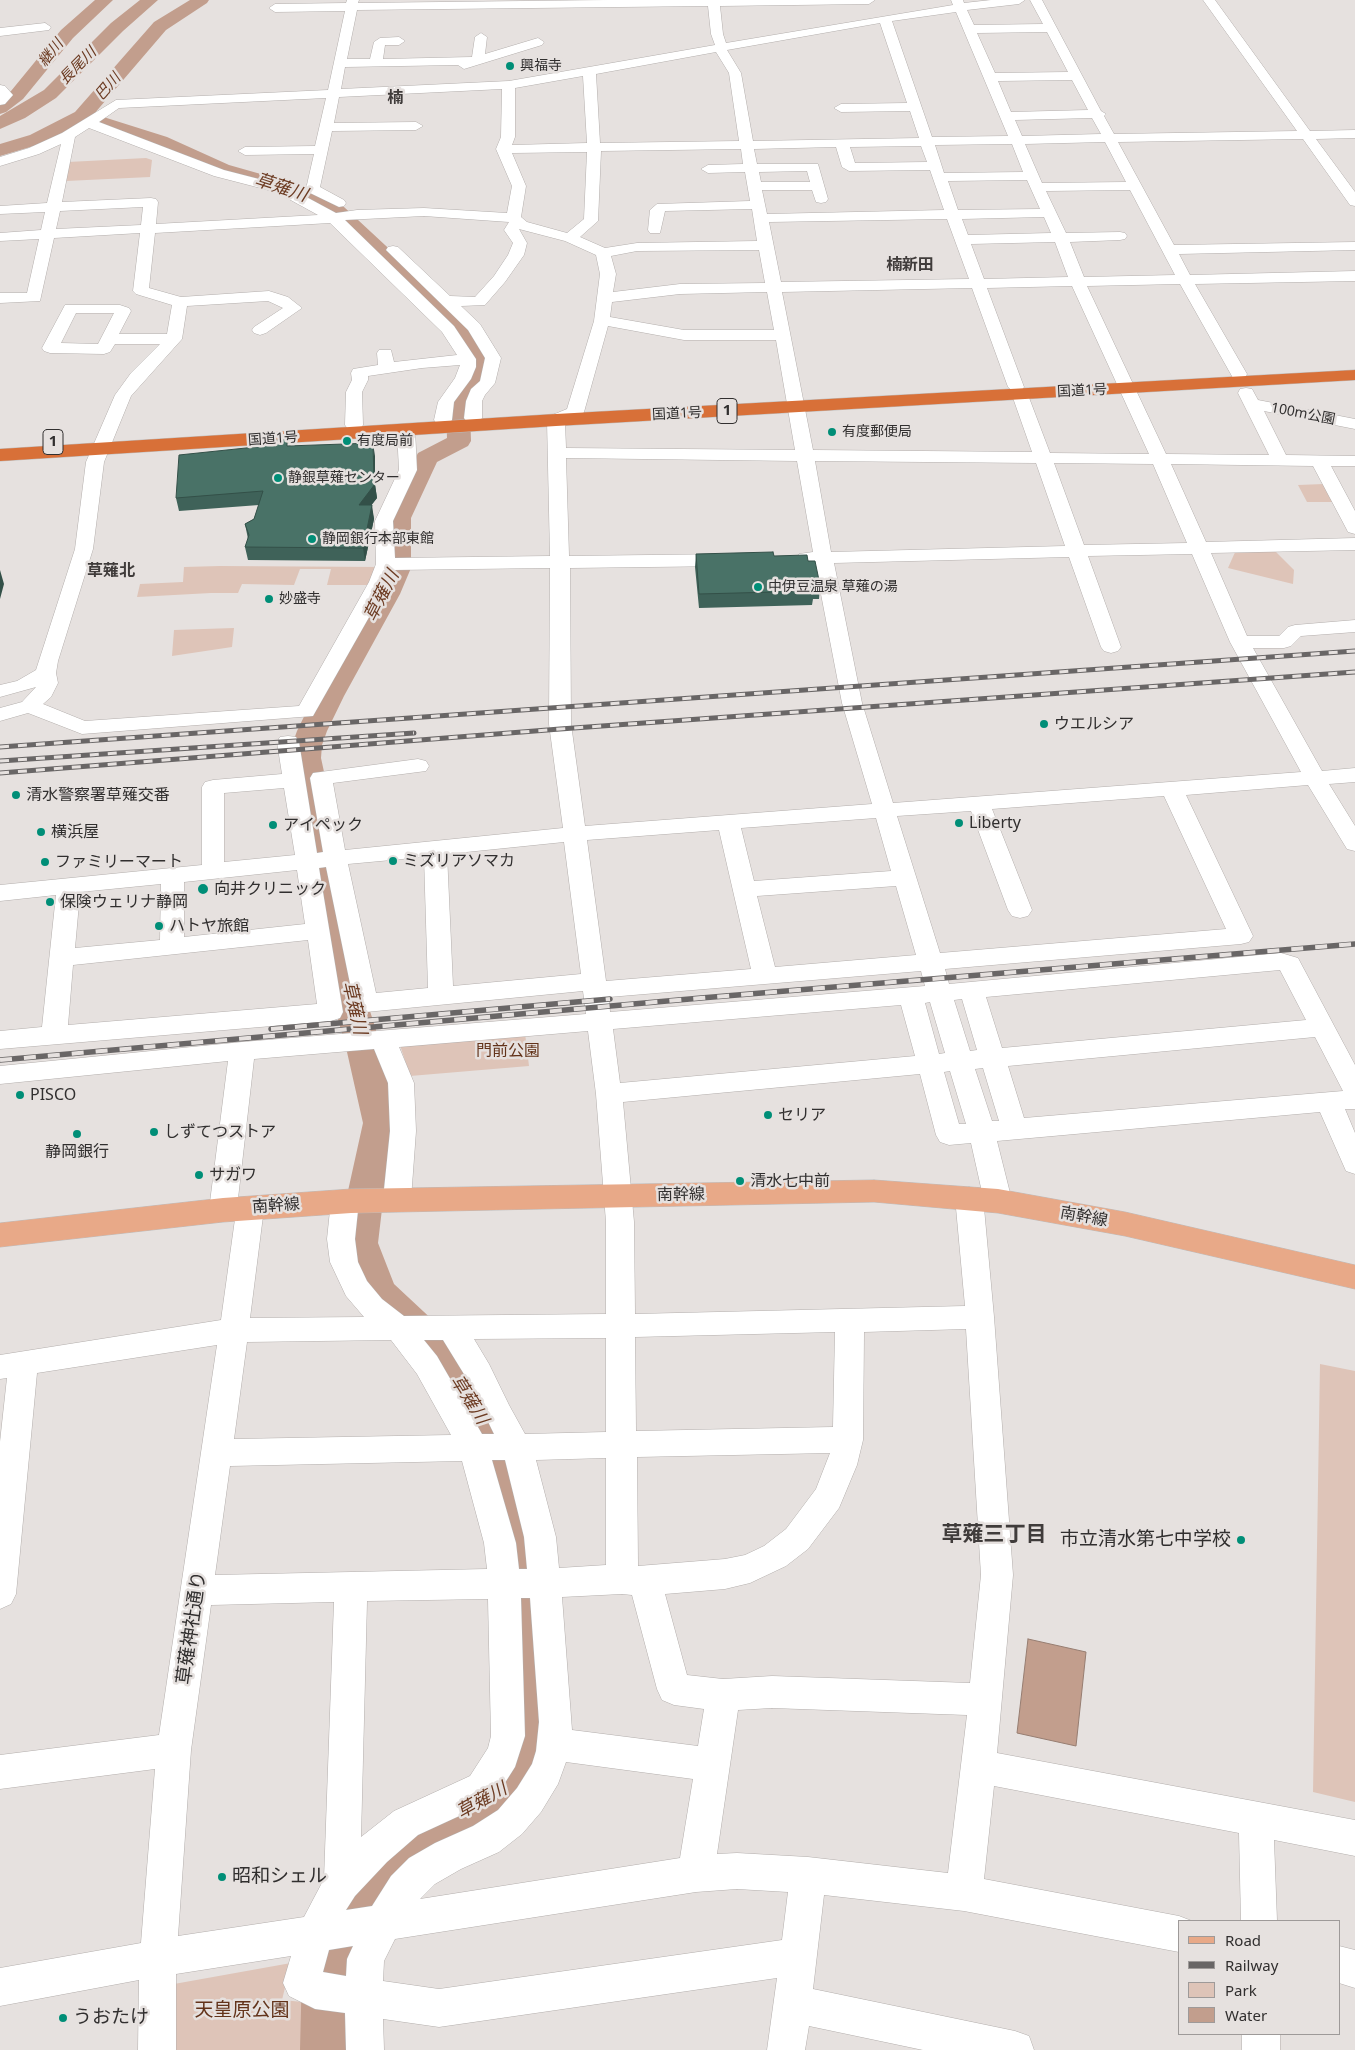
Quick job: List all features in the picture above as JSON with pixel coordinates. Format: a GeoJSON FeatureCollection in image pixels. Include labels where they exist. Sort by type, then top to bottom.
{"type":"FeatureCollection","features":[{"type":"Feature","properties":{"kind":"highway","name":"国道1号"},"geometry":{"type":"LineString","coordinates":[[0,455],[102,444],[354,425],[575,412],[795,403],[1125,385],[1240,378],[1355,367]]}},
{"type":"Feature","properties":{"kind":"highway","name":"国道1号"},"geometry":{"type":"LineString","coordinates":[[1240,378],[1355,376]]}},
{"type":"Feature","properties":{"kind":"highway","name":"国道1号"},"geometry":{"type":"LineString","coordinates":[[0,445],[102,444],[406,430],[795,403]]}},
{"type":"Feature","properties":{"kind":"main road","name":"南幹線"},"geometry":{"type":"LineString","coordinates":[[0,1235],[237,1209],[348,1201],[874,1191],[969,1197],[998,1201],[1125,1224],[1355,1276]]}},
{"type":"Feature","properties":{"kind":"street"},"geometry":{"type":"LineString","coordinates":[[275,8],[352,4],[434,3],[537,6],[584,2],[869,0]]}},
{"type":"Feature","properties":{"kind":"street"},"geometry":{"type":"LineString","coordinates":[[910,0],[924,12]]}},
{"type":"Feature","properties":{"kind":"street"},"geometry":{"type":"LineString","coordinates":[[0,162],[34,151],[67,136],[116,104],[509,85],[535,76],[589,71],[924,12],[959,3],[1019,0]]}},
{"type":"Feature","properties":{"kind":"street"},"geometry":{"type":"LineString","coordinates":[[1036,0],[1099,114],[1185,280],[1240,378],[1280,460]]}},
{"type":"Feature","properties":{"kind":"street"},"geometry":{"type":"LineString","coordinates":[[1210,0],[1355,202]]}},
{"type":"Feature","properties":{"kind":"street"},"geometry":{"type":"LineString","coordinates":[[714,1],[720,48],[735,73],[740,110],[823,558],[852,703],[982,1133],[998,1201]]}},
{"type":"Feature","properties":{"kind":"street"},"geometry":{"type":"LineString","coordinates":[[959,3],[1008,116],[1016,140],[1061,238],[1078,282],[1160,459],[1240,642],[1315,778],[1355,844]]}},
{"type":"Feature","properties":{"kind":"street"},"geometry":{"type":"LineString","coordinates":[[313,189],[352,4]]}},
{"type":"Feature","properties":{"kind":"street"},"geometry":{"type":"LineString","coordinates":[[478,61],[482,33],[482,4]]}},
{"type":"Feature","properties":{"kind":"street"},"geometry":{"type":"LineString","coordinates":[[843,12],[854,12],[856,20],[863,23]]}},
{"type":"Feature","properties":{"kind":"street"},"geometry":{"type":"LineString","coordinates":[[885,19],[937,172],[1111,647]]}},
{"type":"Feature","properties":{"kind":"street"},"geometry":{"type":"LineString","coordinates":[[0,32],[45,27]]}},
{"type":"Feature","properties":{"kind":"street"},"geometry":{"type":"LineString","coordinates":[[970,29],[1052,28]]}},
{"type":"Feature","properties":{"kind":"street"},"geometry":{"type":"LineString","coordinates":[[376,62],[380,42],[399,41]]}},
{"type":"Feature","properties":{"kind":"street"},"geometry":{"type":"LineString","coordinates":[[453,88],[455,69],[537,42]]}},
{"type":"Feature","properties":{"kind":"street"},"geometry":{"type":"LineString","coordinates":[[340,63],[478,61]]}},
{"type":"Feature","properties":{"kind":"street"},"geometry":{"type":"LineString","coordinates":[[570,238],[591,222],[594,148],[589,71]]}},
{"type":"Feature","properties":{"kind":"street"},"geometry":{"type":"LineString","coordinates":[[991,76],[1078,76]]}},
{"type":"Feature","properties":{"kind":"street"},"geometry":{"type":"LineString","coordinates":[[446,300],[479,302],[500,279],[516,255],[520,243],[511,230],[515,220],[519,186],[503,149],[508,137],[509,85]]}},
{"type":"Feature","properties":{"kind":"street"},"geometry":{"type":"LineString","coordinates":[[0,89],[7,94],[0,101]]}},
{"type":"Feature","properties":{"kind":"street"},"geometry":{"type":"LineString","coordinates":[[842,108],[915,107]]}},
{"type":"Feature","properties":{"kind":"street"},"geometry":{"type":"LineString","coordinates":[[103,114],[108,119],[235,167],[313,189],[356,214],[371,229]]}},
{"type":"Feature","properties":{"kind":"street"},"geometry":{"type":"LineString","coordinates":[[1008,116],[1099,114]]}},
{"type":"Feature","properties":{"kind":"street"},"geometry":{"type":"LineString","coordinates":[[88,123],[219,172],[281,190],[307,202],[334,218],[404,284],[454,336],[468,359],[466,374],[446,402],[443,420]]}},
{"type":"Feature","properties":{"kind":"street"},"geometry":{"type":"LineString","coordinates":[[326,127],[416,126]]}},
{"type":"Feature","properties":{"kind":"street"},"geometry":{"type":"LineString","coordinates":[[503,149],[1355,134]]}},
{"type":"Feature","properties":{"kind":"street"},"geometry":{"type":"LineString","coordinates":[[0,298],[34,298],[69,138],[67,136]]}},
{"type":"Feature","properties":{"kind":"street"},"geometry":{"type":"LineString","coordinates":[[842,143],[849,167],[937,172],[1038,188],[1135,186]]}},
{"type":"Feature","properties":{"kind":"street"},"geometry":{"type":"LineString","coordinates":[[246,156],[320,155]]}},
{"type":"Feature","properties":{"kind":"street"},"geometry":{"type":"LineString","coordinates":[[708,169],[813,167],[819,192],[755,186]]}},
{"type":"Feature","properties":{"kind":"street"},"geometry":{"type":"LineString","coordinates":[[655,230],[657,210],[662,208],[759,212],[951,208],[1038,188]]}},
{"type":"Feature","properties":{"kind":"street"},"geometry":{"type":"LineString","coordinates":[[0,210],[151,202],[141,291],[180,302],[269,296],[282,300],[294,308],[260,330]]}},
{"type":"Feature","properties":{"kind":"street"},"geometry":{"type":"LineString","coordinates":[[871,202],[1050,213]]}},
{"type":"Feature","properties":{"kind":"street"},"geometry":{"type":"LineString","coordinates":[[0,237],[334,218],[356,214],[424,212],[515,220],[570,238],[603,253],[637,247],[765,245]]}},
{"type":"Feature","properties":{"kind":"street"},"geometry":{"type":"LineString","coordinates":[[1163,236],[1244,235],[1252,248]]}},
{"type":"Feature","properties":{"kind":"street"},"geometry":{"type":"LineString","coordinates":[[963,240],[1120,236]]}},
{"type":"Feature","properties":{"kind":"street"},"geometry":{"type":"LineString","coordinates":[[384,242],[474,327],[493,358],[490,376],[477,393],[474,401],[473,418]]}},
{"type":"Feature","properties":{"kind":"street"},"geometry":{"type":"LineString","coordinates":[[1170,250],[1355,246]]}},
{"type":"Feature","properties":{"kind":"street"},"geometry":{"type":"LineString","coordinates":[[603,253],[608,274],[602,321],[575,412],[556,420],[560,564],[560,724],[573,834],[609,1094],[618,1196],[622,1326],[621,1445],[633,1580],[674,1688],[723,1695],[772,1692],[985,1700]]}},
{"type":"Feature","properties":{"kind":"street"},"geometry":{"type":"LineString","coordinates":[[605,298],[680,289],[1355,276]]}},
{"type":"Feature","properties":{"kind":"street"},"geometry":{"type":"LineString","coordinates":[[404,284],[424,280]]}},
{"type":"Feature","properties":{"kind":"street"},"geometry":{"type":"LineString","coordinates":[[0,716],[29,706],[44,693],[48,683],[46,673],[84,549],[95,462],[123,395],[137,377],[174,339],[180,302]]}},
{"type":"Feature","properties":{"kind":"street"},"geometry":{"type":"LineString","coordinates":[[602,321],[684,335],[782,335]]}},
{"type":"Feature","properties":{"kind":"street"},"geometry":{"type":"LineString","coordinates":[[110,339],[174,339]]}},
{"type":"Feature","properties":{"kind":"street"},"geometry":{"type":"LineString","coordinates":[[354,425],[354,392],[360,380],[359,373],[386,360],[422,362],[468,359]]}},
{"type":"Feature","properties":{"kind":"street","name":"100m公園"},"geometry":{"type":"LineString","coordinates":[[1252,404],[1355,424]]}},
{"type":"Feature","properties":{"kind":"street"},"geometry":{"type":"LineString","coordinates":[[29,706],[82,728],[306,712],[379,582],[386,564],[384,522],[408,470],[406,430]]}},
{"type":"Feature","properties":{"kind":"street"},"geometry":{"type":"LineString","coordinates":[[556,453],[1355,461]]}},
{"type":"Feature","properties":{"kind":"street"},"geometry":{"type":"LineString","coordinates":[[1319,460],[1348,503],[1355,528]]}},
{"type":"Feature","properties":{"kind":"street"},"geometry":{"type":"LineString","coordinates":[[784,559],[1355,544]]}},
{"type":"Feature","properties":{"kind":"street"},"geometry":{"type":"LineString","coordinates":[[386,564],[560,564],[745,560]]}},
{"type":"Feature","properties":{"kind":"street"},"geometry":{"type":"LineString","coordinates":[[1240,642],[1284,642],[1295,631],[1355,626]]}},
{"type":"Feature","properties":{"kind":"street"},"geometry":{"type":"LineString","coordinates":[[0,691],[24,685],[46,673]]}},
{"type":"Feature","properties":{"kind":"street"},"geometry":{"type":"LineString","coordinates":[[0,1040],[330,1012],[288,742]]}},
{"type":"Feature","properties":{"kind":"street"},"geometry":{"type":"LineString","coordinates":[[418,766],[321,778],[366,1003],[594,986],[765,977],[1241,936],[1172,789]]}},
{"type":"Feature","properties":{"kind":"street"},"geometry":{"type":"LineString","coordinates":[[0,893],[573,834],[884,809],[979,804],[1355,775]]}},
{"type":"Feature","properties":{"kind":"street"},"geometry":{"type":"LineString","coordinates":[[213,872],[213,787],[294,780]]}},
{"type":"Feature","properties":{"kind":"street"},"geometry":{"type":"LineString","coordinates":[[979,804],[1020,910]]}},
{"type":"Feature","properties":{"kind":"street"},"geometry":{"type":"LineString","coordinates":[[728,822],[765,977]]}},
{"type":"Feature","properties":{"kind":"street"},"geometry":{"type":"LineString","coordinates":[[434,848],[441,996]]}},
{"type":"Feature","properties":{"kind":"street"},"geometry":{"type":"LineString","coordinates":[[172,947],[173,876]]}},
{"type":"Feature","properties":{"kind":"street"},"geometry":{"type":"LineString","coordinates":[[744,889],[905,878]]}},
{"type":"Feature","properties":{"kind":"street"},"geometry":{"type":"LineString","coordinates":[[54,1036],[69,886]]}},
{"type":"Feature","properties":{"kind":"street"},"geometry":{"type":"LineString","coordinates":[[62,958],[318,931]]}},
{"type":"Feature","properties":{"kind":"street"},"geometry":{"type":"LineString","coordinates":[[0,1075],[242,1051],[910,996],[1281,961],[1289,964],[1292,968],[1355,1089]]}},
{"type":"Feature","properties":{"kind":"street"},"geometry":{"type":"LineString","coordinates":[[970,990],[1015,1130]]}},
{"type":"Feature","properties":{"kind":"street"},"geometry":{"type":"LineString","coordinates":[[910,996],[949,1135],[1355,1099]]}},
{"type":"Feature","properties":{"kind":"street"},"geometry":{"type":"LineString","coordinates":[[609,1094],[1322,1027]]}},
{"type":"Feature","properties":{"kind":"street"},"geometry":{"type":"LineString","coordinates":[[380,1040],[401,1083],[403,1130],[390,1199]]}},
{"type":"Feature","properties":{"kind":"street","name":"草薙神社通り"},"geometry":{"type":"LineString","coordinates":[[157,2050],[158,1958],[174,1750],[234,1330],[245,1235],[237,1209],[242,1051]]}},
{"type":"Feature","properties":{"kind":"street"},"geometry":{"type":"LineString","coordinates":[[1328,1101],[1355,1164]]}},
{"type":"Feature","properties":{"kind":"street"},"geometry":{"type":"LineString","coordinates":[[964,1893],[979,1766],[997,1575],[980,1317],[969,1197]]}},
{"type":"Feature","properties":{"kind":"street"},"geometry":{"type":"LineString","coordinates":[[348,1201],[341,1239],[344,1262],[356,1288],[372,1307],[398,1328],[431,1372],[474,1449],[500,1543],[504,1583],[508,1736],[503,1755],[482,1788],[406,1823],[374,1849],[342,1884],[326,1910],[315,1934],[302,1982],[314,1990],[439,2008],[799,1956]]}},
{"type":"Feature","properties":{"kind":"street"},"geometry":{"type":"LineString","coordinates":[[0,1594],[11,1365],[234,1330],[452,1329],[980,1317]]}},
{"type":"Feature","properties":{"kind":"street"},"geometry":{"type":"LineString","coordinates":[[198,1590],[633,1580],[725,1574],[750,1568],[775,1556],[797,1539],[828,1498],[842,1465],[848,1440],[850,1321]]}},
{"type":"Feature","properties":{"kind":"street"},"geometry":{"type":"LineString","coordinates":[[366,2050],[363,1998],[366,1960],[381,1924],[404,1889],[422,1871],[448,1856],[486,1839],[510,1822],[529,1800],[546,1772],[554,1744],[556,1722],[545,1583],[540,1537],[530,1492],[517,1447],[479,1373],[452,1329]]}},
{"type":"Feature","properties":{"kind":"street"},"geometry":{"type":"LineString","coordinates":[[215,1453],[848,1440]]}},
{"type":"Feature","properties":{"kind":"street"},"geometry":{"type":"LineString","coordinates":[[342,1884],[351,1586]]}},
{"type":"Feature","properties":{"kind":"street"},"geometry":{"type":"LineString","coordinates":[[696,1874],[723,1695]]}},
{"type":"Feature","properties":{"kind":"street"},"geometry":{"type":"LineString","coordinates":[[554,1744],[713,1765]]}},
{"type":"Feature","properties":{"kind":"street"},"geometry":{"type":"LineString","coordinates":[[0,1772],[174,1750]]}},
{"type":"Feature","properties":{"kind":"street"},"geometry":{"type":"LineString","coordinates":[[979,1766],[1355,1838]]}},
{"type":"Feature","properties":{"kind":"street"},"geometry":{"type":"LineString","coordinates":[[1256,1820],[1258,1920]]}},
{"type":"Feature","properties":{"kind":"street"},"geometry":{"type":"LineString","coordinates":[[0,1987],[158,1958],[696,1874],[737,1872],[808,1875],[964,1893],[1178,1934]]}},
{"type":"Feature","properties":{"kind":"street"},"geometry":{"type":"LineString","coordinates":[[786,2050],[808,1875]]}},
{"type":"Feature","properties":{"kind":"street"},"geometry":{"type":"LineString","coordinates":[[1340,1965],[1355,1968]]}},
{"type":"Feature","properties":{"kind":"street"},"geometry":{"type":"LineString","coordinates":[[793,2004],[1015,2050]]}},
{"type":"Feature","properties":{"kind":"street"},"geometry":{"type":"LineString","coordinates":[[1261,2035],[1261,2050]]}},
{"type":"Feature","properties":{"kind":"green space"},"geometry":{"type":"Polygon","coordinates":[[[146,158],[152,160],[150,177],[66,181],[68,162],[146,158]]]}},
{"type":"Feature","properties":{"kind":"green space"},"geometry":{"type":"Polygon","coordinates":[[[1324,484],[1335,502],[1307,502],[1298,485],[1324,484]]]}},
{"type":"Feature","properties":{"kind":"green space"},"geometry":{"type":"Polygon","coordinates":[[[1236,550],[1274,550],[1294,570],[1293,584],[1228,568],[1236,550]]]}},
{"type":"Feature","properties":{"kind":"green space"},"geometry":{"type":"Polygon","coordinates":[[[184,567],[380,567],[374,585],[327,585],[331,569],[300,569],[294,585],[242,584],[238,593],[137,597],[140,584],[183,582],[184,567]]]}},
{"type":"Feature","properties":{"kind":"green space"},"geometry":{"type":"Polygon","coordinates":[[[234,628],[232,647],[172,656],[174,630],[234,628]]]}},
{"type":"Feature","properties":{"kind":"green space","name":"門前公園"},"geometry":{"type":"Polygon","coordinates":[[[525,1033],[529,1066],[410,1076],[400,1045],[525,1033]]]}},
{"type":"Feature","properties":{"kind":"green space"},"geometry":{"type":"Polygon","coordinates":[[[1320,1364],[1355,1371],[1355,1802],[1313,1792],[1320,1364]]]}},
{"type":"Feature","properties":{"kind":"green space","name":"天皇原公園"},"geometry":{"type":"Polygon","coordinates":[[[291,1963],[282,2000],[303,2002],[309,2050],[175,2050],[174,1984],[291,1963]]]}},
{"type":"Feature","properties":{"kind":"water"},"geometry":{"type":"Polygon","coordinates":[[[1028,1639],[1086,1652],[1076,1746],[1017,1733],[1028,1639]]]}},
{"type":"Feature","properties":{"kind":"building"},"geometry":{"type":"Polygon","coordinates":[[[287,439],[287,446],[373,443],[375,484],[359,505],[372,505],[363,548],[245,547],[249,535],[245,524],[254,519],[263,491],[176,498],[179,455],[265,446],[266,441],[287,439]]]}},
{"type":"Feature","properties":{"kind":"building","name":"中伊豆温泉 草薙の湯"},"geometry":{"type":"Polygon","coordinates":[[[773,552],[774,556],[807,555],[808,561],[815,561],[820,585],[812,585],[813,591],[699,594],[696,554],[773,552]]]}},
{"type":"Feature","properties":{"kind":"waterway","name":"継川"},"geometry":{"type":"LineString","coordinates":[[0,108],[17,95],[67,34],[105,0]]}},
{"type":"Feature","properties":{"kind":"waterway","name":"長尾川"},"geometry":{"type":"LineString","coordinates":[[0,123],[50,94],[117,27],[150,0]]}},
{"type":"Feature","properties":{"kind":"waterway","name":"巴川"},"geometry":{"type":"LineString","coordinates":[[82,116],[160,26],[201,0]]}},
{"type":"Feature","properties":{"kind":"waterway","name":"巴川"},"geometry":{"type":"LineString","coordinates":[[0,150],[37,139],[82,116]]}},
{"type":"Feature","properties":{"kind":"waterway","name":"草薙川"},"geometry":{"type":"LineString","coordinates":[[82,116],[160,141],[222,169],[303,192],[337,211],[459,326],[479,355],[478,375],[464,394],[458,410],[459,441],[427,458],[398,518],[398,568],[386,594],[329,696],[312,731],[307,745],[306,758],[323,841],[334,925],[352,1008],[365,1052],[381,1123],[363,1209],[359,1243],[377,1293],[439,1351],[487,1429],[519,1526],[533,1744],[514,1784],[432,1829],[390,1865],[361,1899],[342,1927],[328,1969],[327,2050]]}},
{"type":"Feature","properties":{"kind":"railway"},"geometry":{"type":"LineString","coordinates":[[0,747],[1355,651]]}},
{"type":"Feature","properties":{"kind":"railway"},"geometry":{"type":"LineString","coordinates":[[0,773],[560,729],[1355,672]]}},
{"type":"Feature","properties":{"kind":"railway"},"geometry":{"type":"LineString","coordinates":[[0,761],[414,733]]}},
{"type":"Feature","properties":{"kind":"railway"},"geometry":{"type":"LineString","coordinates":[[0,1060],[701,998],[1355,944]]}},
{"type":"Feature","properties":{"kind":"railway"},"geometry":{"type":"LineString","coordinates":[[271,1029],[610,999]]}},
{"type":"Feature","properties":{"kind":"place","name":"興福寺"},"geometry":{"type":"Point","coordinates":[510,66]}},
{"type":"Feature","properties":{"kind":"place","name":"有度郵便局"},"geometry":{"type":"Point","coordinates":[832,432]}},
{"type":"Feature","properties":{"kind":"place","name":"有度局前"},"geometry":{"type":"Point","coordinates":[347,441]}},
{"type":"Feature","properties":{"kind":"place","name":"静銀草薙センター"},"geometry":{"type":"Point","coordinates":[278,478]}},
{"type":"Feature","properties":{"kind":"place","name":"静岡銀行本部東館"},"geometry":{"type":"Point","coordinates":[312,539]}},
{"type":"Feature","properties":{"kind":"place","name":"中伊豆温泉 草薙の湯"},"geometry":{"type":"Point","coordinates":[758,587]}},
{"type":"Feature","properties":{"kind":"place","name":"妙盛寺"},"geometry":{"type":"Point","coordinates":[269,599]}},
{"type":"Feature","properties":{"kind":"place","name":"ウエルシア"},"geometry":{"type":"Point","coordinates":[1044,724]}},
{"type":"Feature","properties":{"kind":"place","name":"清水警察署草薙交番"},"geometry":{"type":"Point","coordinates":[16,795]}},
{"type":"Feature","properties":{"kind":"place","name":"Liberty"},"geometry":{"type":"Point","coordinates":[959,823]}},
{"type":"Feature","properties":{"kind":"place","name":"アイペック"},"geometry":{"type":"Point","coordinates":[273,825]}},
{"type":"Feature","properties":{"kind":"place","name":"横浜屋"},"geometry":{"type":"Point","coordinates":[41,832]}},
{"type":"Feature","properties":{"kind":"place","name":"ミズリアソマカ"},"geometry":{"type":"Point","coordinates":[393,861]}},
{"type":"Feature","properties":{"kind":"place","name":"ファミリーマート"},"geometry":{"type":"Point","coordinates":[45,862]}},
{"type":"Feature","properties":{"kind":"place","name":"向井クリニック"},"geometry":{"type":"Point","coordinates":[203,889]}},
{"type":"Feature","properties":{"kind":"place","name":"保険ウェリナ静岡"},"geometry":{"type":"Point","coordinates":[50,902]}},
{"type":"Feature","properties":{"kind":"place","name":"ハトヤ旅館"},"geometry":{"type":"Point","coordinates":[159,926]}},
{"type":"Feature","properties":{"kind":"place","name":"PISCO"},"geometry":{"type":"Point","coordinates":[20,1095]}},
{"type":"Feature","properties":{"kind":"place","name":"セリア"},"geometry":{"type":"Point","coordinates":[768,1115]}},
{"type":"Feature","properties":{"kind":"place","name":"しずてつストア"},"geometry":{"type":"Point","coordinates":[154,1132]}},
{"type":"Feature","properties":{"kind":"place","name":"静岡銀行"},"geometry":{"type":"Point","coordinates":[77,1134]}},
{"type":"Feature","properties":{"kind":"place","name":"サガワ"},"geometry":{"type":"Point","coordinates":[199,1175]}},
{"type":"Feature","properties":{"kind":"place","name":"清水七中前"},"geometry":{"type":"Point","coordinates":[740,1181]}},
{"type":"Feature","properties":{"kind":"place","name":"市立清水第七中学校"},"geometry":{"type":"Point","coordinates":[1241,1540]}},
{"type":"Feature","properties":{"kind":"place","name":"昭和シェル"},"geometry":{"type":"Point","coordinates":[222,1877]}},
{"type":"Feature","properties":{"kind":"place","name":"うおたけ"},"geometry":{"type":"Point","coordinates":[63,2018]}},
{"type":"Feature","properties":{"kind":"district","name":"楠"},"geometry":{"type":"Point","coordinates":[395,98]}},
{"type":"Feature","properties":{"kind":"district","name":"楠新田"},"geometry":{"type":"Point","coordinates":[910,265]}},
{"type":"Feature","properties":{"kind":"district","name":"草薙北"},"geometry":{"type":"Point","coordinates":[111,571]}},
{"type":"Feature","properties":{"kind":"district","name":"草薙三丁目"},"geometry":{"type":"Point","coordinates":[994,1535]}}]}
